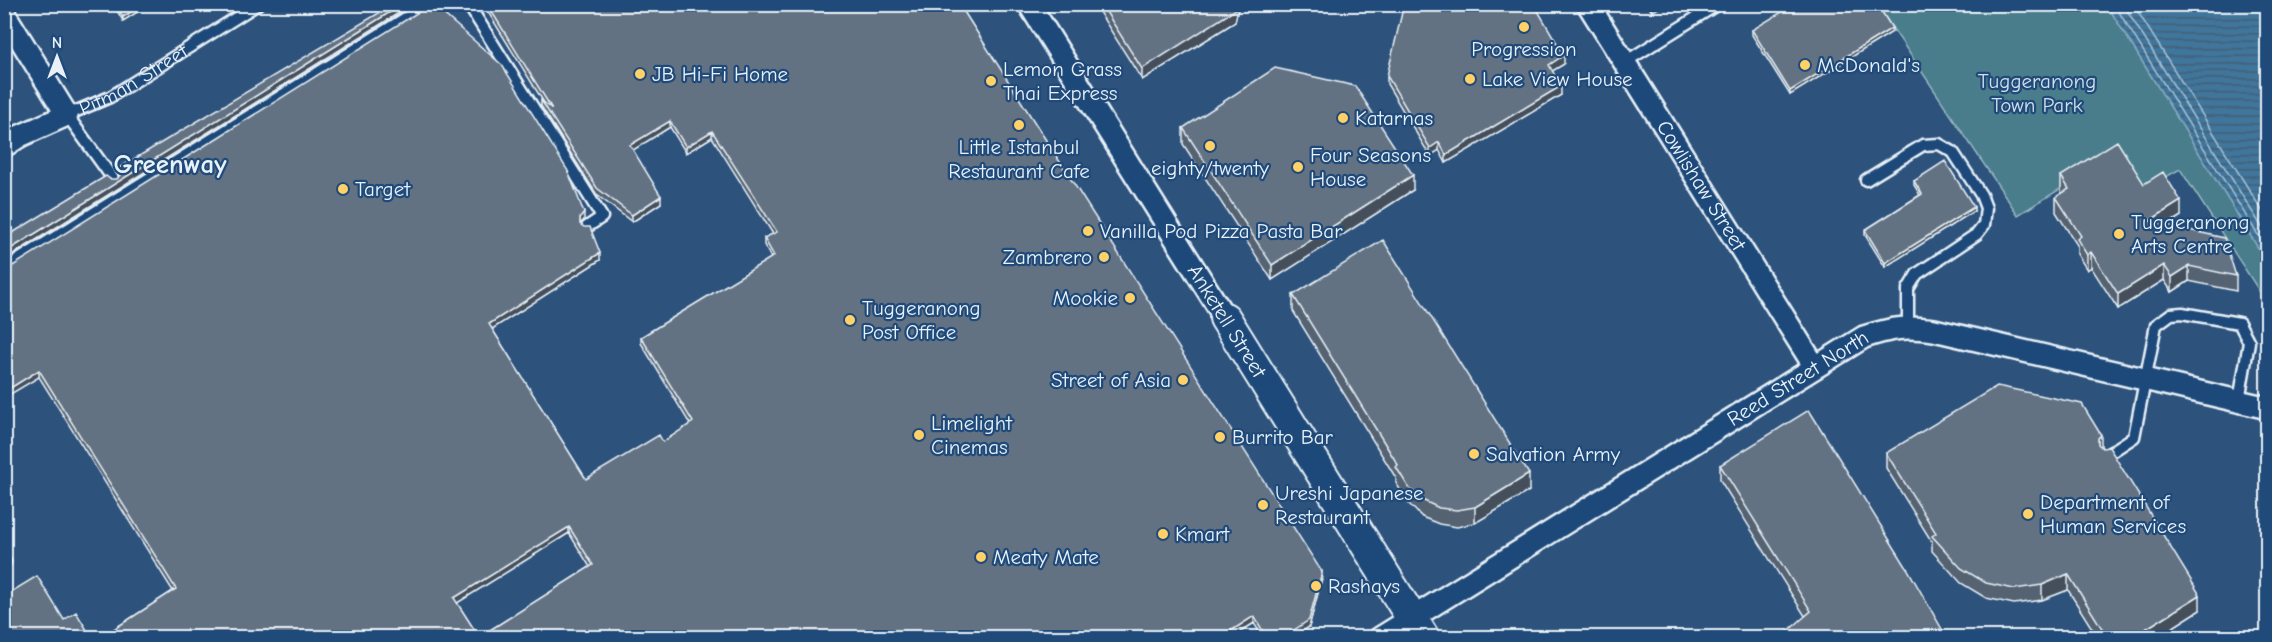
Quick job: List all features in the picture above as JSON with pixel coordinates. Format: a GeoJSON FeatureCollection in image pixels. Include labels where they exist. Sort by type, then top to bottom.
{"type":"FeatureCollection","features":[{"type":"Feature","properties":{"kind":"street","name":"Anketell Street"},"geometry":{"type":"LineString","coordinates":[[1029,4],[1418,628]]}},
{"type":"Feature","properties":{"kind":"street","name":"Cowlishaw Street"},"geometry":{"type":"LineString","coordinates":[[1588,4],[1815,367]]}},
{"type":"Feature","properties":{"kind":"street"},"geometry":{"type":"LineString","coordinates":[[4,14],[67,115]]}},
{"type":"Feature","properties":{"kind":"street","name":"Pitman Street"},"geometry":{"type":"LineString","coordinates":[[4,146],[20,136],[67,115]]}},
{"type":"Feature","properties":{"kind":"street","name":"Reed Street North"},"geometry":{"type":"LineString","coordinates":[[1380,638],[1418,628],[1815,367],[1864,337],[1889,329],[1908,326],[1953,334],[2268,408]]}},
{"type":"Feature","properties":{"kind":"lane","name":"Pitman Street"},"geometry":{"type":"LineString","coordinates":[[67,115],[110,97],[258,4]]}},
{"type":"Feature","properties":{"kind":"lane"},"geometry":{"type":"LineString","coordinates":[[4,269],[428,4]]}},
{"type":"Feature","properties":{"kind":"lane"},"geometry":{"type":"LineString","coordinates":[[468,4],[602,217],[587,227]]}},
{"type":"Feature","properties":{"kind":"lane"},"geometry":{"type":"LineString","coordinates":[[1625,62],[1718,4]]}},
{"type":"Feature","properties":{"kind":"lane"},"geometry":{"type":"LineString","coordinates":[[67,115],[113,178]]}},
{"type":"Feature","properties":{"kind":"lane"},"geometry":{"type":"LineString","coordinates":[[1866,180],[1923,145],[1939,144],[1953,152],[1981,195],[1986,208],[1984,225],[1977,234],[1917,274],[1908,289],[1908,326]]}},
{"type":"Feature","properties":{"kind":"lane"},"geometry":{"type":"LineString","coordinates":[[2105,456],[2134,437],[2156,325],[2171,314],[2182,313],[2240,323],[2249,342],[2239,401]]}},
{"type":"Feature","properties":{"kind":"green space","name":"Tuggeranong Town Park"},"geometry":{"type":"Polygon","coordinates":[[[1877,5],[2107,5],[2267,262],[2267,303],[2180,169],[2141,191],[2117,154],[2018,215],[1877,5]]]}},
{"type":"Feature","properties":{"kind":"water"},"geometry":{"type":"Polygon","coordinates":[[[2107,5],[2267,5],[2267,262],[2107,5]]]}},
{"type":"Feature","properties":{"kind":"building"},"geometry":{"type":"Polygon","coordinates":[[[115,4],[143,4],[123,17],[115,4]]]}},
{"type":"Feature","properties":{"kind":"building"},"geometry":{"type":"Polygon","coordinates":[[[394,4],[403,4],[4,253],[4,238],[106,176],[110,179],[117,179],[120,175],[119,168],[394,4]]]}},
{"type":"Feature","properties":{"kind":"building"},"geometry":{"type":"Polygon","coordinates":[[[432,4],[502,65],[568,171],[584,213],[580,218],[580,224],[590,227],[600,253],[489,324],[586,479],[659,435],[663,442],[693,422],[641,337],[774,256],[764,238],[777,232],[712,131],[686,147],[670,121],[630,145],[661,196],[632,215],[597,188],[541,100],[552,109],[487,4],[959,4],[1322,572],[1309,620],[1282,638],[1267,638],[1254,616],[1220,638],[100,638],[176,589],[39,370],[4,392],[4,269],[8,269],[432,4]],[[569,527],[454,598],[479,637],[593,565],[569,527]]]}},
{"type":"Feature","properties":{"kind":"building"},"geometry":{"type":"Polygon","coordinates":[[[1101,4],[1236,4],[1235,10],[1142,69],[1101,4]]]}},
{"type":"Feature","properties":{"kind":"building","name":"Lake View House"},"geometry":{"type":"Polygon","coordinates":[[[1404,4],[1534,4],[1564,55],[1549,65],[1561,86],[1446,155],[1439,142],[1430,148],[1387,76],[1404,4]]]}},
{"type":"Feature","properties":{"kind":"building","name":"McDonald's"},"geometry":{"type":"Polygon","coordinates":[[[1795,4],[1877,4],[1892,28],[1790,91],[1752,30],[1795,4]]]}},
{"type":"Feature","properties":{"kind":"building","name":"Four Seasons House"},"geometry":{"type":"Polygon","coordinates":[[[1275,68],[1355,86],[1413,175],[1272,265],[1183,128],[1275,68]]]}},
{"type":"Feature","properties":{"kind":"building","name":"Tuggeranong Arts Centre"},"geometry":{"type":"Polygon","coordinates":[[[2117,141],[2144,184],[2163,172],[2181,201],[2149,221],[2224,238],[2236,276],[2189,266],[2172,277],[2164,265],[2118,294],[2091,252],[2087,255],[2077,239],[2081,236],[2056,197],[2069,189],[2061,176],[2117,141]]]}},
{"type":"Feature","properties":{"kind":"building"},"geometry":{"type":"Polygon","coordinates":[[[1945,161],[1974,207],[1885,263],[1865,230],[1922,194],[1914,181],[1945,161]]]}},
{"type":"Feature","properties":{"kind":"building"},"geometry":{"type":"Polygon","coordinates":[[[1383,240],[1529,474],[1475,507],[1457,510],[1439,508],[1422,500],[1409,488],[1396,467],[1398,465],[1293,295],[1383,240]]]}},
{"type":"Feature","properties":{"kind":"building"},"geometry":{"type":"Polygon","coordinates":[[[1997,386],[2082,404],[2101,435],[2098,438],[2098,444],[2102,448],[2109,447],[2200,595],[2131,638],[2108,638],[2068,574],[2042,585],[2014,589],[1986,583],[1961,568],[1932,536],[1936,533],[1886,453],[1997,386]]]}},
{"type":"Feature","properties":{"kind":"building"},"geometry":{"type":"Polygon","coordinates":[[[1809,410],[1907,568],[1947,638],[1782,638],[1811,611],[1720,465],[1809,410]]]}},
{"type":"Feature","properties":{"kind":"building"},"geometry":{"type":"Polygon","coordinates":[[[37,576],[64,620],[76,612],[92,638],[4,638],[4,588],[7,586],[11,592],[37,576]]]}},
{"type":"Feature","properties":{"kind":"place","name":"Progression"},"geometry":{"type":"Point","coordinates":[1524,27]}},
{"type":"Feature","properties":{"kind":"place","name":"McDonald's"},"geometry":{"type":"Point","coordinates":[1805,65]}},
{"type":"Feature","properties":{"kind":"place","name":"JB Hi-Fi Home"},"geometry":{"type":"Point","coordinates":[640,74]}},
{"type":"Feature","properties":{"kind":"place","name":"Lake View House"},"geometry":{"type":"Point","coordinates":[1470,79]}},
{"type":"Feature","properties":{"kind":"place","name":"Lemon Grass Thai Express"},"geometry":{"type":"Point","coordinates":[991,81]}},
{"type":"Feature","properties":{"kind":"place","name":"Katarnas"},"geometry":{"type":"Point","coordinates":[1343,118]}},
{"type":"Feature","properties":{"kind":"place","name":"Little Istanbul Restaurant Cafe"},"geometry":{"type":"Point","coordinates":[1019,125]}},
{"type":"Feature","properties":{"kind":"place","name":"eighty/twenty"},"geometry":{"type":"Point","coordinates":[1210,146]}},
{"type":"Feature","properties":{"kind":"place","name":"Four Seasons House"},"geometry":{"type":"Point","coordinates":[1298,167]}},
{"type":"Feature","properties":{"kind":"place","name":"Target"},"geometry":{"type":"Point","coordinates":[343,189]}},
{"type":"Feature","properties":{"kind":"place","name":"Vanilla Pod Pizza Pasta Bar"},"geometry":{"type":"Point","coordinates":[1088,231]}},
{"type":"Feature","properties":{"kind":"place","name":"Tuggeranong Arts Centre"},"geometry":{"type":"Point","coordinates":[2119,234]}},
{"type":"Feature","properties":{"kind":"place","name":"Zambrero"},"geometry":{"type":"Point","coordinates":[1104,257]}},
{"type":"Feature","properties":{"kind":"place","name":"Mookie"},"geometry":{"type":"Point","coordinates":[1130,298]}},
{"type":"Feature","properties":{"kind":"place","name":"Tuggeranong Post Office"},"geometry":{"type":"Point","coordinates":[850,320]}},
{"type":"Feature","properties":{"kind":"place","name":"Street of Asia"},"geometry":{"type":"Point","coordinates":[1183,380]}},
{"type":"Feature","properties":{"kind":"place","name":"Limelight Cinemas"},"geometry":{"type":"Point","coordinates":[919,435]}},
{"type":"Feature","properties":{"kind":"place","name":"Burrito Bar"},"geometry":{"type":"Point","coordinates":[1220,437]}},
{"type":"Feature","properties":{"kind":"place","name":"Salvation Army"},"geometry":{"type":"Point","coordinates":[1474,454]}},
{"type":"Feature","properties":{"kind":"place","name":"Ureshi Japanese Restaurant"},"geometry":{"type":"Point","coordinates":[1263,505]}},
{"type":"Feature","properties":{"kind":"place","name":"Department of Human Services"},"geometry":{"type":"Point","coordinates":[2028,514]}},
{"type":"Feature","properties":{"kind":"place","name":"Kmart"},"geometry":{"type":"Point","coordinates":[1163,534]}},
{"type":"Feature","properties":{"kind":"place","name":"Meaty Mate"},"geometry":{"type":"Point","coordinates":[981,557]}},
{"type":"Feature","properties":{"kind":"place","name":"Rashays"},"geometry":{"type":"Point","coordinates":[1316,586]}},
{"type":"Feature","properties":{"kind":"district","name":"Greenway"},"geometry":{"type":"Point","coordinates":[170,164]}}]}
